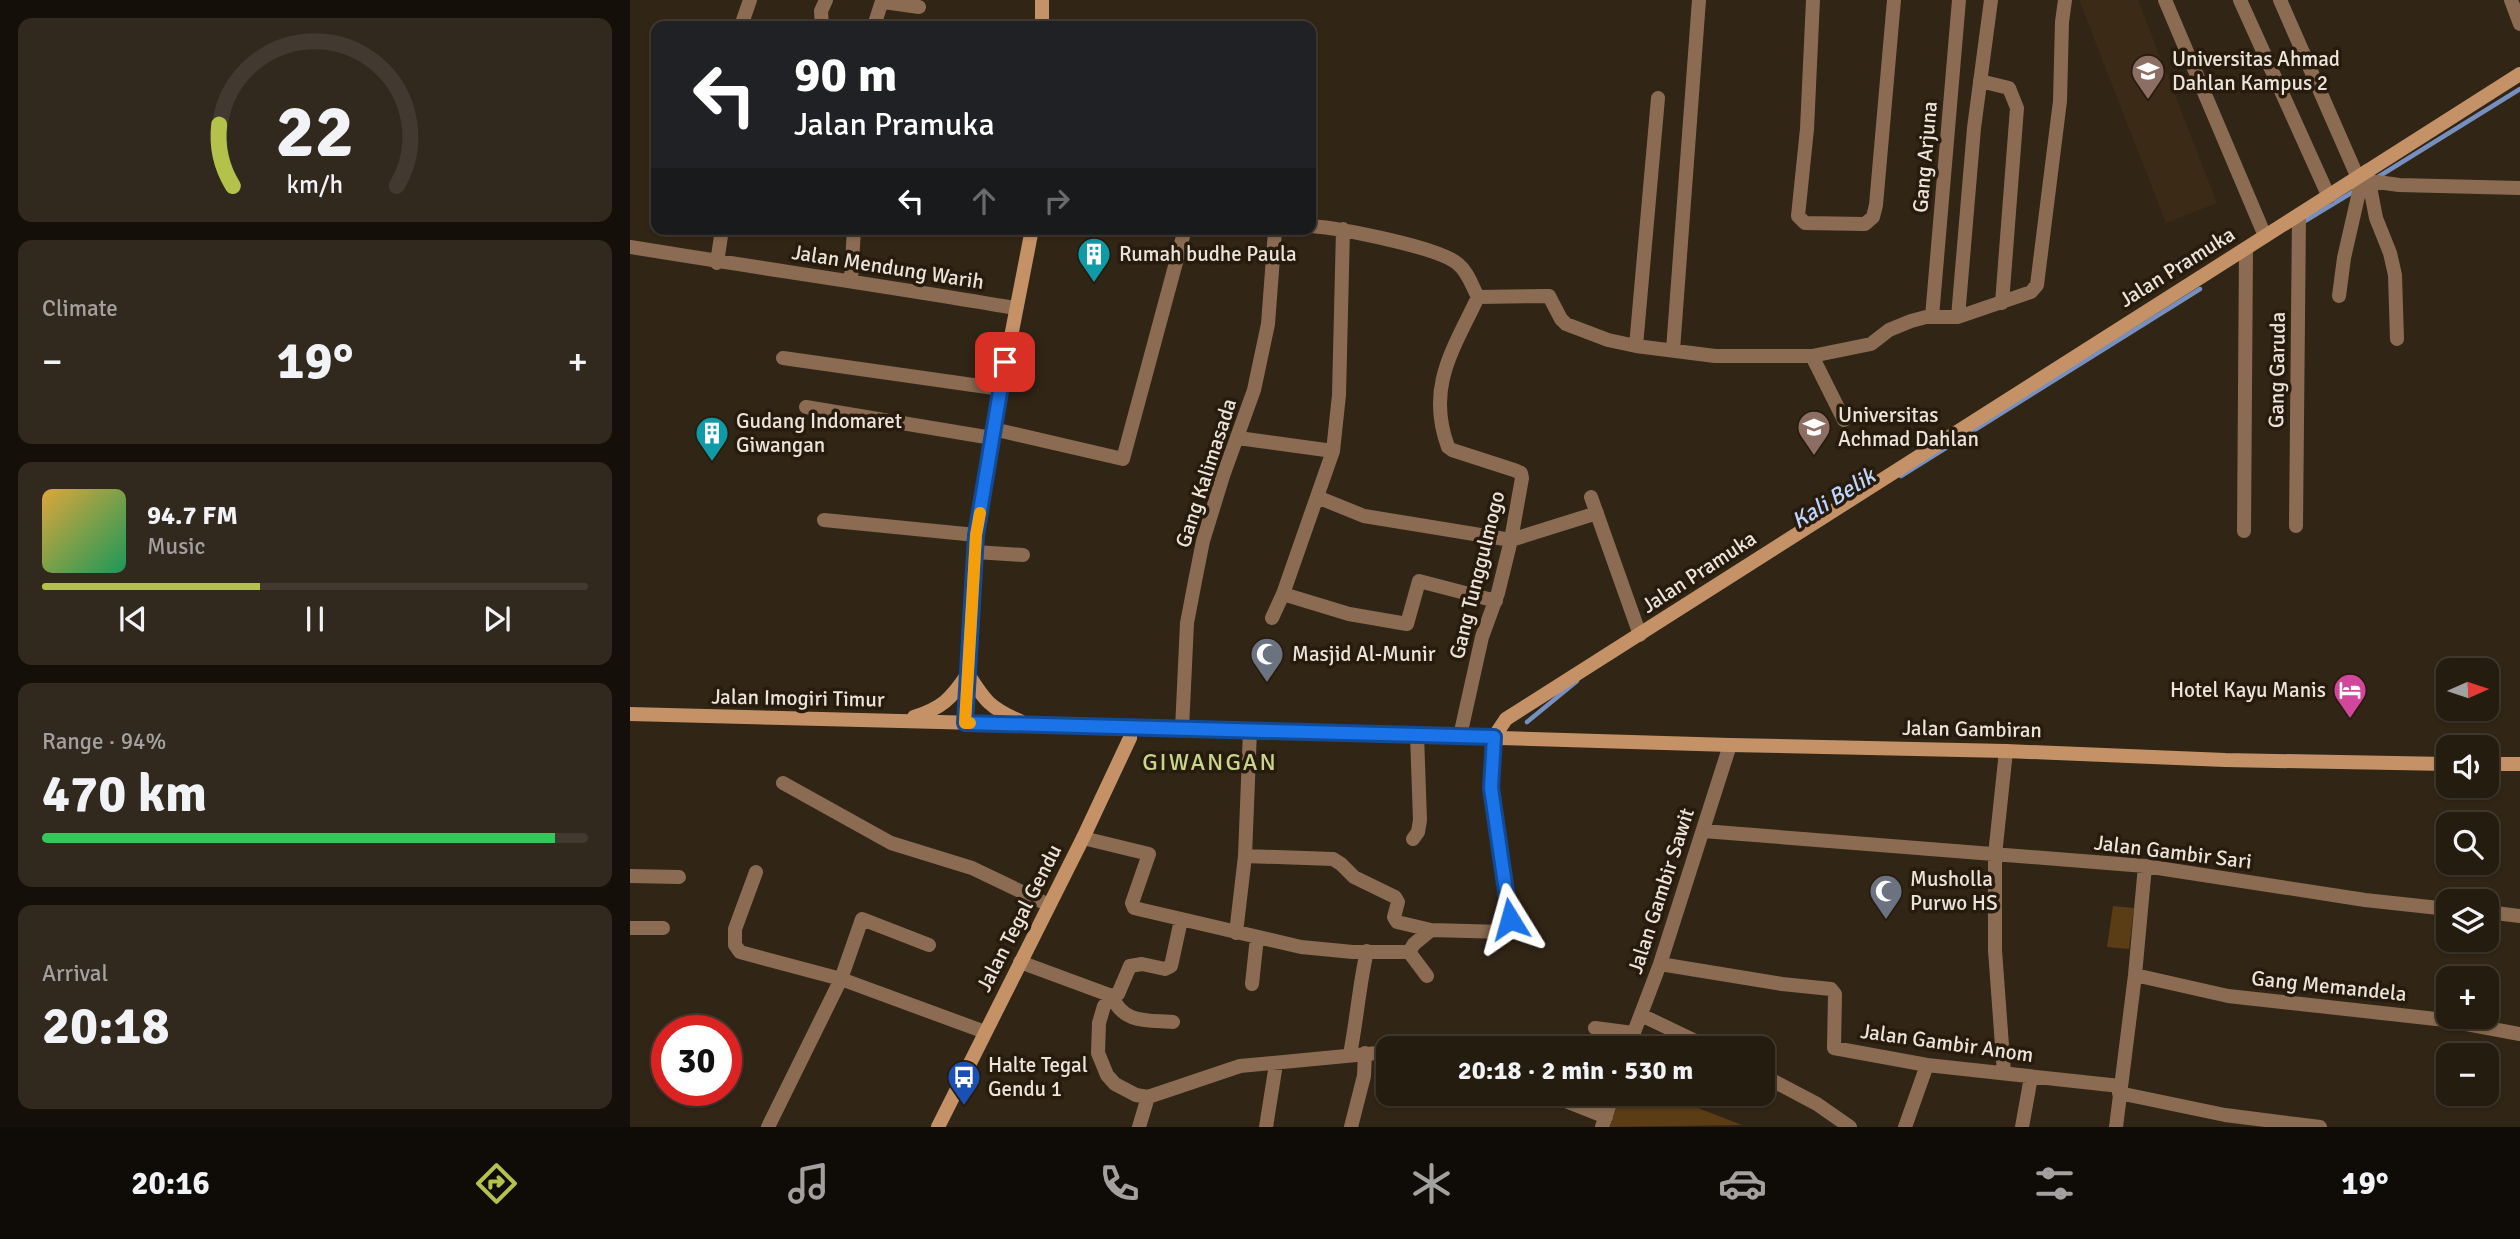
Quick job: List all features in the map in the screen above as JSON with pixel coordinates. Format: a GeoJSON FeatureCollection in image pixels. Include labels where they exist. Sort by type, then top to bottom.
{"type":"FeatureCollection","features":[{"type":"Feature","properties":{"kind":"main road"},"geometry":{"type":"LineString","coordinates":[[1042,0],[1042,21]]}},
{"type":"Feature","properties":{"kind":"main road","name":"Jalan Pramuka"},"geometry":{"type":"LineString","coordinates":[[1494,737],[1506,719],[2265,236],[2329,197],[2365,182],[2520,74]]}},
{"type":"Feature","properties":{"kind":"main road"},"geometry":{"type":"LineString","coordinates":[[1031,235],[992,434],[976,535],[965,723],[1494,737]]}},
{"type":"Feature","properties":{"kind":"main road"},"geometry":{"type":"LineString","coordinates":[[902,721],[931,712],[951,698],[968,674]]}},
{"type":"Feature","properties":{"kind":"main road"},"geometry":{"type":"LineString","coordinates":[[968,674],[981,695],[995,710],[1029,724]]}},
{"type":"Feature","properties":{"kind":"main road","name":"Jalan Imogiri Timur"},"geometry":{"type":"LineString","coordinates":[[630,714],[965,723]]}},
{"type":"Feature","properties":{"kind":"main road","name":"Jalan Tegal Gendu"},"geometry":{"type":"LineString","coordinates":[[938,1127],[1083,838],[1129,738],[1131,727]]}},
{"type":"Feature","properties":{"kind":"main road","name":"Jalan Gambiran"},"geometry":{"type":"LineString","coordinates":[[1494,737],[2006,751],[2225,760],[2436,764]]}},
{"type":"Feature","properties":{"kind":"main road"},"geometry":{"type":"LineString","coordinates":[[2499,764],[2520,764]]}},
{"type":"Feature","properties":{"kind":"street"},"geometry":{"type":"LineString","coordinates":[[743,21],[750,0]]}},
{"type":"Feature","properties":{"kind":"street"},"geometry":{"type":"LineString","coordinates":[[822,21],[821,11],[826,0]]}},
{"type":"Feature","properties":{"kind":"street"},"geometry":{"type":"LineString","coordinates":[[1673,350],[1699,0]]}},
{"type":"Feature","properties":{"kind":"street"},"geometry":{"type":"LineString","coordinates":[[1813,0],[1807,130],[1798,216],[1805,223],[1865,224],[1873,216],[1876,205],[1894,0]]}},
{"type":"Feature","properties":{"kind":"street","name":"Gang Arjuna"},"geometry":{"type":"LineString","coordinates":[[1932,317],[1959,0]]}},
{"type":"Feature","properties":{"kind":"street"},"geometry":{"type":"LineString","coordinates":[[1958,317],[1980,80],[1991,0]]}},
{"type":"Feature","properties":{"kind":"street"},"geometry":{"type":"LineString","coordinates":[[1316,226],[1343,229],[1451,259],[1465,271],[1478,297],[1546,295],[1552,298],[1566,324],[1608,340],[1636,346],[1715,356],[1812,356],[1871,344],[1889,330],[1911,321],[1932,317],[1958,317],[2031,292],[2038,285],[2060,101],[2065,0]]}},
{"type":"Feature","properties":{"kind":"street"},"geometry":{"type":"LineString","coordinates":[[2165,0],[2265,236]]}},
{"type":"Feature","properties":{"kind":"street"},"geometry":{"type":"LineString","coordinates":[[2240,0],[2329,197]]}},
{"type":"Feature","properties":{"kind":"street"},"geometry":{"type":"LineString","coordinates":[[2280,0],[2365,182],[2390,253],[2395,275],[2398,340]]}},
{"type":"Feature","properties":{"kind":"street"},"geometry":{"type":"LineString","coordinates":[[2511,0],[2520,24]]}},
{"type":"Feature","properties":{"kind":"street"},"geometry":{"type":"LineString","coordinates":[[876,21],[884,2],[919,7]]}},
{"type":"Feature","properties":{"kind":"street"},"geometry":{"type":"LineString","coordinates":[[1980,80],[2009,88],[2015,98],[2018,115],[2003,303]]}},
{"type":"Feature","properties":{"kind":"street"},"geometry":{"type":"LineString","coordinates":[[1636,346],[1658,98]]}},
{"type":"Feature","properties":{"kind":"street"},"geometry":{"type":"LineString","coordinates":[[2365,182],[2520,188]]}},
{"type":"Feature","properties":{"kind":"street"},"geometry":{"type":"LineString","coordinates":[[2339,296],[2344,258],[2365,182]]}},
{"type":"Feature","properties":{"kind":"street","name":"Gang Garuda"},"geometry":{"type":"LineString","coordinates":[[2296,526],[2299,215]]}},
{"type":"Feature","properties":{"kind":"street"},"geometry":{"type":"LineString","coordinates":[[1272,618],[1333,451],[1339,395],[1343,229]]}},
{"type":"Feature","properties":{"kind":"street"},"geometry":{"type":"LineString","coordinates":[[717,263],[721,235]]}},
{"type":"Feature","properties":{"kind":"street"},"geometry":{"type":"LineString","coordinates":[[851,280],[854,235]]}},
{"type":"Feature","properties":{"kind":"street"},"geometry":{"type":"LineString","coordinates":[[806,407],[992,434],[1123,459],[1183,235]]}},
{"type":"Feature","properties":{"kind":"street","name":"Gang Kalimasada"},"geometry":{"type":"LineString","coordinates":[[1182,729],[1187,623],[1196,576],[1203,541],[1254,390],[1268,324],[1278,235]]}},
{"type":"Feature","properties":{"kind":"street","name":"Jalan Mendung Warih"},"geometry":{"type":"LineString","coordinates":[[630,247],[717,263],[851,280],[1015,308]]}},
{"type":"Feature","properties":{"kind":"street"},"geometry":{"type":"LineString","coordinates":[[2244,531],[2246,249]]}},
{"type":"Feature","properties":{"kind":"street","name":"Gang Tunggulmogo"},"geometry":{"type":"LineString","coordinates":[[1460,736],[1482,637],[1496,601],[1511,540],[1522,478],[1521,472],[1452,450],[1448,447],[1440,419],[1440,390],[1446,361],[1478,297]]}},
{"type":"Feature","properties":{"kind":"street"},"geometry":{"type":"LineString","coordinates":[[1812,356],[1844,421]]}},
{"type":"Feature","properties":{"kind":"street"},"geometry":{"type":"LineString","coordinates":[[783,358],[1001,390]]}},
{"type":"Feature","properties":{"kind":"street"},"geometry":{"type":"LineString","coordinates":[[1238,438],[1333,451]]}},
{"type":"Feature","properties":{"kind":"street"},"geometry":{"type":"LineString","coordinates":[[1591,497],[1640,635]]}},
{"type":"Feature","properties":{"kind":"street"},"geometry":{"type":"LineString","coordinates":[[1317,498],[1364,516],[1511,540],[1597,513]]}},
{"type":"Feature","properties":{"kind":"street"},"geometry":{"type":"LineString","coordinates":[[824,520],[976,535]]}},
{"type":"Feature","properties":{"kind":"street"},"geometry":{"type":"LineString","coordinates":[[975,552],[1023,555]]}},
{"type":"Feature","properties":{"kind":"street"},"geometry":{"type":"LineString","coordinates":[[1283,594],[1349,614],[1408,624],[1419,581],[1496,601]]}},
{"type":"Feature","properties":{"kind":"street"},"geometry":{"type":"LineString","coordinates":[[1236,933],[1245,856],[1250,730]]}},
{"type":"Feature","properties":{"kind":"street"},"geometry":{"type":"LineString","coordinates":[[1413,839],[1418,832],[1420,820],[1417,735]]}},
{"type":"Feature","properties":{"kind":"street"},"geometry":{"type":"LineString","coordinates":[[1245,856],[1333,859],[1354,877],[1395,897],[1398,905],[1394,917],[1396,922],[1431,930],[1504,932],[1509,925],[1491,788],[1494,737]]}},
{"type":"Feature","properties":{"kind":"street","name":"Jalan Gambir Sawit"},"geometry":{"type":"LineString","coordinates":[[1632,1036],[1660,964],[1730,745]]}},
{"type":"Feature","properties":{"kind":"street"},"geometry":{"type":"LineString","coordinates":[[2004,1073],[1995,950],[1995,855],[2006,751]]}},
{"type":"Feature","properties":{"kind":"street"},"geometry":{"type":"LineString","coordinates":[[783,783],[891,843],[972,868],[1049,905]]}},
{"type":"Feature","properties":{"kind":"street","name":"Jalan Gambir Sari"},"geometry":{"type":"LineString","coordinates":[[1703,831],[2145,866],[2365,900],[2436,908]]}},
{"type":"Feature","properties":{"kind":"street"},"geometry":{"type":"LineString","coordinates":[[1083,838],[1149,854],[1132,906],[1236,933],[1338,951],[1409,952]]}},
{"type":"Feature","properties":{"kind":"street"},"geometry":{"type":"LineString","coordinates":[[2116,1127],[2145,866]]}},
{"type":"Feature","properties":{"kind":"street"},"geometry":{"type":"LineString","coordinates":[[756,872],[735,929],[736,948],[744,954],[841,979],[985,1032]]}},
{"type":"Feature","properties":{"kind":"street"},"geometry":{"type":"LineString","coordinates":[[630,876],[679,877]]}},
{"type":"Feature","properties":{"kind":"street"},"geometry":{"type":"LineString","coordinates":[[2499,913],[2520,916]]}},
{"type":"Feature","properties":{"kind":"street"},"geometry":{"type":"LineString","coordinates":[[768,1127],[841,979],[862,919],[929,945]]}},
{"type":"Feature","properties":{"kind":"street"},"geometry":{"type":"LineString","coordinates":[[1181,920],[1169,969],[1142,964],[1130,966],[1118,994],[1112,996],[1104,1006],[1099,1023],[1098,1053],[1101,1064],[1115,1084],[1125,1091],[1148,1097],[1240,1066],[1376,1053]]}},
{"type":"Feature","properties":{"kind":"street"},"geometry":{"type":"LineString","coordinates":[[630,928],[663,928]]}},
{"type":"Feature","properties":{"kind":"street"},"geometry":{"type":"LineString","coordinates":[[1409,952],[1414,944],[1431,930]]}},
{"type":"Feature","properties":{"kind":"street"},"geometry":{"type":"LineString","coordinates":[[1252,984],[1257,937]]}},
{"type":"Feature","properties":{"kind":"street"},"geometry":{"type":"LineString","coordinates":[[1351,1127],[1364,1076],[1358,1054],[1358,993],[1367,951]]}},
{"type":"Feature","properties":{"kind":"street"},"geometry":{"type":"LineString","coordinates":[[1409,952],[1427,975]]}},
{"type":"Feature","properties":{"kind":"street"},"geometry":{"type":"LineString","coordinates":[[1020,962],[1112,996],[1117,1008],[1124,1015],[1172,1023]]}},
{"type":"Feature","properties":{"kind":"street","name":"Jalan Gambir Anom"},"geometry":{"type":"LineString","coordinates":[[1660,964],[1782,984],[1831,989],[1835,994],[1834,1048],[1927,1065],[2119,1089],[2224,1121],[2320,1127]]}},
{"type":"Feature","properties":{"kind":"street","name":"Gang Memandela"},"geometry":{"type":"LineString","coordinates":[[2135,975],[2228,996],[2445,1020],[2520,1034]]}},
{"type":"Feature","properties":{"kind":"street"},"geometry":{"type":"LineString","coordinates":[[1641,1015],[1685,1036]]}},
{"type":"Feature","properties":{"kind":"street"},"geometry":{"type":"LineString","coordinates":[[1595,1028],[1633,1033]]}},
{"type":"Feature","properties":{"kind":"street"},"geometry":{"type":"LineString","coordinates":[[1266,1127],[1276,1064]]}},
{"type":"Feature","properties":{"kind":"street"},"geometry":{"type":"LineString","coordinates":[[1905,1127],[1927,1065]]}},
{"type":"Feature","properties":{"kind":"street"},"geometry":{"type":"LineString","coordinates":[[2022,1127],[2031,1077]]}},
{"type":"Feature","properties":{"kind":"street"},"geometry":{"type":"LineString","coordinates":[[1775,1082],[1817,1104],[1850,1127]]}},
{"type":"Feature","properties":{"kind":"street"},"geometry":{"type":"LineString","coordinates":[[1139,1127],[1148,1097]]}},
{"type":"Feature","properties":{"kind":"street"},"geometry":{"type":"LineString","coordinates":[[1572,1106],[1604,1122]]}},
{"type":"Feature","properties":{"kind":"shaded area","name":"Universitas Ahmad Dahlan Kampus 2"},"geometry":{"type":"Polygon","coordinates":[[[2079,0],[2138,0],[2217,203],[2166,223],[2079,0]]]}},
{"type":"Feature","properties":{"kind":"shaded area"},"geometry":{"type":"Polygon","coordinates":[[[2113,906],[2134,908],[2129,949],[2107,947],[2113,906]]]}},
{"type":"Feature","properties":{"kind":"shaded area"},"geometry":{"type":"Polygon","coordinates":[[[1615,1106],[1693,1106],[1742,1125],[1607,1127],[1615,1106]]]}},
{"type":"Feature","properties":{"kind":"waterway"},"geometry":{"type":"LineString","coordinates":[[2378,177],[2520,89]]}},
{"type":"Feature","properties":{"kind":"waterway"},"geometry":{"type":"LineString","coordinates":[[2305,221],[2356,190]]}},
{"type":"Feature","properties":{"kind":"waterway","name":"Kali Belik"},"geometry":{"type":"LineString","coordinates":[[1901,476],[2200,289]]}},
{"type":"Feature","properties":{"kind":"waterway","name":"Kali Belik"},"geometry":{"type":"LineString","coordinates":[[1527,722],[1577,681]]}},
{"type":"Feature","properties":{"kind":"slow traffic"},"geometry":{"type":"LineString","coordinates":[[970,723],[965,723],[976,535],[980,513]]}},
{"type":"Feature","properties":{"kind":"place","name":"Universitas Ahmad Dahlan Kampus 2"},"geometry":{"type":"Point","coordinates":[2148,101]}},
{"type":"Feature","properties":{"kind":"place","name":"Rumah budhe Paula"},"geometry":{"type":"Point","coordinates":[1094,284]}},
{"type":"Feature","properties":{"kind":"place","name":"Universitas Achmad Dahlan"},"geometry":{"type":"Point","coordinates":[1814,457]}},
{"type":"Feature","properties":{"kind":"place","name":"Gudang Indomaret Giwangan"},"geometry":{"type":"Point","coordinates":[712,463]}},
{"type":"Feature","properties":{"kind":"place","name":"Masjid Al-Munir"},"geometry":{"type":"Point","coordinates":[1267,684]}},
{"type":"Feature","properties":{"kind":"place","name":"Hotel Kayu Manis"},"geometry":{"type":"Point","coordinates":[2350,720]}},
{"type":"Feature","properties":{"kind":"place","name":"Musholla Purwo HS"},"geometry":{"type":"Point","coordinates":[1886,921]}},
{"type":"Feature","properties":{"kind":"place","name":"Halte Tegal Gendu 1"},"geometry":{"type":"Point","coordinates":[964,1107]}},
{"type":"Feature","properties":{"kind":"district","name":"GIWANGAN"},"geometry":{"type":"Point","coordinates":[1210,762]}},
{"type":"Feature","properties":{"kind":"route"},"geometry":{"type":"LineString","coordinates":[[1005,362],[976,535],[965,723],[1494,737],[1491,788],[1510,919]]}}]}
